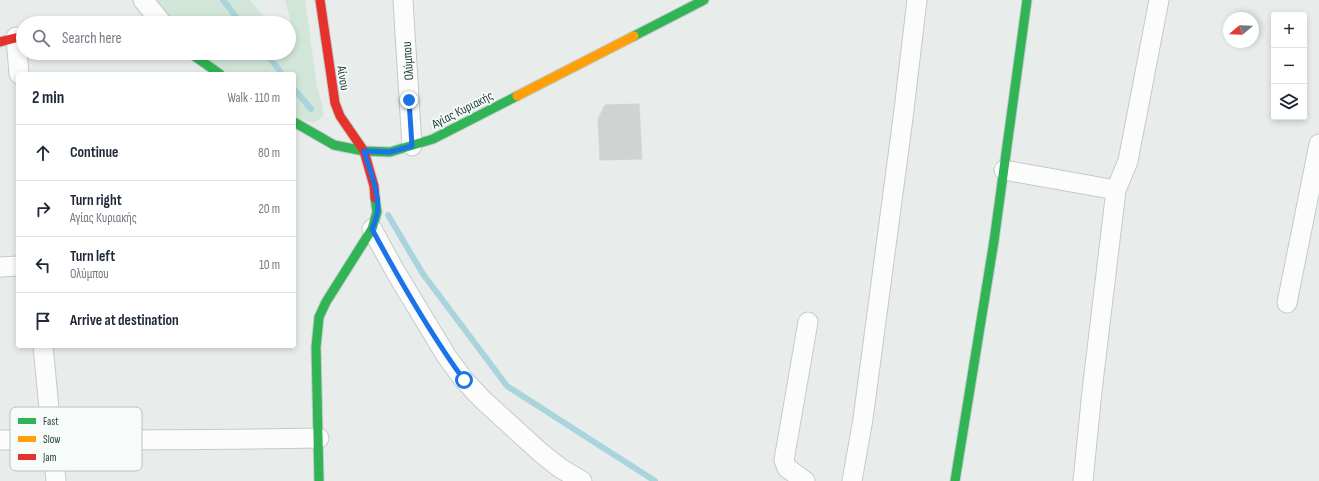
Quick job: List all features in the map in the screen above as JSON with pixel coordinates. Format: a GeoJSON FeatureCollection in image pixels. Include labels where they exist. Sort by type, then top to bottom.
{"type":"FeatureCollection","features":[{"type":"Feature","properties":{"kind":"street"},"geometry":{"type":"LineString","coordinates":[[143,0],[156,16]]}},
{"type":"Feature","properties":{"kind":"street","name":"Αίνου"},"geometry":{"type":"LineString","coordinates":[[320,0],[335,103],[340,116],[364,151],[377,201],[377,212],[372,229],[326,302],[319,316],[316,347],[320,481]]}},
{"type":"Feature","properties":{"kind":"street","name":"Ολύμπου"},"geometry":{"type":"LineString","coordinates":[[403,0],[412,146]]}},
{"type":"Feature","properties":{"kind":"street","name":"Αγίας Κυριακής"},"geometry":{"type":"LineString","coordinates":[[296,123],[334,145],[364,151],[390,152],[412,146],[433,139],[704,0]]}},
{"type":"Feature","properties":{"kind":"street"},"geometry":{"type":"LineString","coordinates":[[852,481],[864,411],[917,0]]}},
{"type":"Feature","properties":{"kind":"street"},"geometry":{"type":"LineString","coordinates":[[955,481],[972,382],[1004,170],[1027,0]]}},
{"type":"Feature","properties":{"kind":"street"},"geometry":{"type":"LineString","coordinates":[[1083,481],[1116,190],[1128,161],[1160,0]]}},
{"type":"Feature","properties":{"kind":"street"},"geometry":{"type":"LineString","coordinates":[[13,38],[16,56]]}},
{"type":"Feature","properties":{"kind":"street"},"geometry":{"type":"LineString","coordinates":[[17,60],[19,72]]}},
{"type":"Feature","properties":{"kind":"street"},"geometry":{"type":"LineString","coordinates":[[200,60],[217,72]]}},
{"type":"Feature","properties":{"kind":"street"},"geometry":{"type":"LineString","coordinates":[[1287,302],[1319,144]]}},
{"type":"Feature","properties":{"kind":"street"},"geometry":{"type":"LineString","coordinates":[[1004,170],[1116,190]]}},
{"type":"Feature","properties":{"kind":"street"},"geometry":{"type":"LineString","coordinates":[[372,229],[395,271],[447,357],[464,380],[483,400],[540,452],[560,468],[582,481]]}},
{"type":"Feature","properties":{"kind":"street"},"geometry":{"type":"LineString","coordinates":[[0,267],[16,266]]}},
{"type":"Feature","properties":{"kind":"street"},"geometry":{"type":"LineString","coordinates":[[805,481],[787,468],[784,460],[808,322]]}},
{"type":"Feature","properties":{"kind":"street"},"geometry":{"type":"LineString","coordinates":[[43,348],[48,407]]}},
{"type":"Feature","properties":{"kind":"street"},"geometry":{"type":"LineString","coordinates":[[142,439],[319,438]]}},
{"type":"Feature","properties":{"kind":"street"},"geometry":{"type":"LineString","coordinates":[[55,471],[56,481]]}},
{"type":"Feature","properties":{"kind":"green space"},"geometry":{"type":"Polygon","coordinates":[[[148,0],[250,0],[263,16],[162,16],[148,0]]]}},
{"type":"Feature","properties":{"kind":"green space"},"geometry":{"type":"Polygon","coordinates":[[[285,0],[305,0],[317,86],[323,108],[323,116],[314,123],[296,118],[296,72],[224,72],[206,60],[296,60],[296,16],[289,16],[285,0]]]}},
{"type":"Feature","properties":{"kind":"building"},"geometry":{"type":"Polygon","coordinates":[[[639,104],[642,159],[600,160],[598,119],[605,105],[639,104]]]}},
{"type":"Feature","properties":{"kind":"waterway"},"geometry":{"type":"LineString","coordinates":[[223,0],[236,16]]}},
{"type":"Feature","properties":{"kind":"waterway"},"geometry":{"type":"LineString","coordinates":[[271,60],[280,72]]}},
{"type":"Feature","properties":{"kind":"waterway"},"geometry":{"type":"LineString","coordinates":[[296,91],[311,109]]}},
{"type":"Feature","properties":{"kind":"waterway"},"geometry":{"type":"LineString","coordinates":[[388,215],[423,274],[507,386],[655,481]]}},
{"type":"Feature","properties":{"kind":"traffic: fast"},"geometry":{"type":"LineString","coordinates":[[634,36],[704,0]]}},
{"type":"Feature","properties":{"kind":"traffic: fast"},"geometry":{"type":"LineString","coordinates":[[955,481],[994,241],[1027,0]]}},
{"type":"Feature","properties":{"kind":"traffic: fast"},"geometry":{"type":"LineString","coordinates":[[200,60],[217,72]]}},
{"type":"Feature","properties":{"kind":"traffic: fast"},"geometry":{"type":"LineString","coordinates":[[296,123],[334,145],[364,151],[390,152],[433,139],[517,96]]}},
{"type":"Feature","properties":{"kind":"traffic: fast"},"geometry":{"type":"LineString","coordinates":[[319,481],[316,347],[319,317],[326,302],[372,229],[377,212],[375,198]]}},
{"type":"Feature","properties":{"kind":"traffic: slow"},"geometry":{"type":"LineString","coordinates":[[517,96],[634,36]]}},
{"type":"Feature","properties":{"kind":"traffic: jam"},"geometry":{"type":"LineString","coordinates":[[320,0],[335,103],[340,116],[364,151],[374,186],[375,198]]}},
{"type":"Feature","properties":{"kind":"traffic: jam"},"geometry":{"type":"LineString","coordinates":[[0,42],[16,38]]}},
{"type":"Feature","properties":{"kind":"route"},"geometry":{"type":"LineString","coordinates":[[409,100],[412,146],[390,152],[364,151],[377,201],[377,212],[372,229],[395,271],[447,357],[464,380]]}}]}
